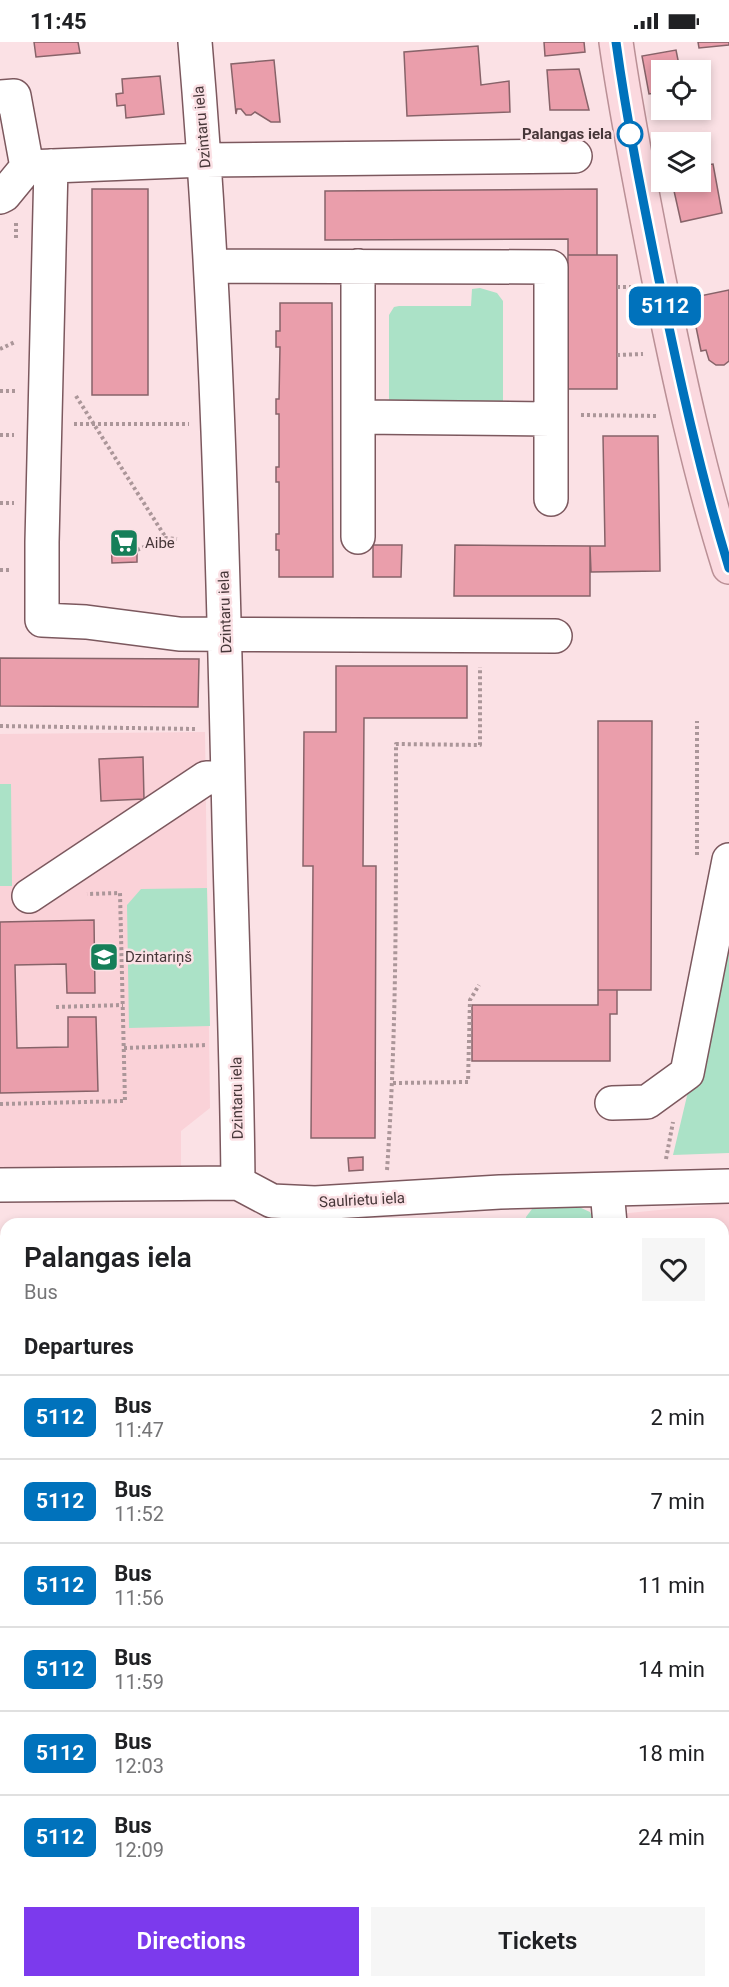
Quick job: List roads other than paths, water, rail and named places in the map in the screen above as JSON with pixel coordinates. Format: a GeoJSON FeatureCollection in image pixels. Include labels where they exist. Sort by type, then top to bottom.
{"type":"FeatureCollection","features":[{"type":"Feature","properties":{"kind":"main road"},"geometry":{"type":"LineString","coordinates":[[616,42],[626,113],[680,379],[715,521],[729,567]]}},
{"type":"Feature","properties":{"kind":"street","name":"Dzintaru iela"},"geometry":{"type":"LineString","coordinates":[[195,42],[205,160],[219,424],[238,1183]]}},
{"type":"Feature","properties":{"kind":"street"},"geometry":{"type":"LineString","coordinates":[[0,97],[14,96],[24,177],[42,542],[42,620],[86,622],[179,634],[555,636]]}},
{"type":"Feature","properties":{"kind":"street"},"geometry":{"type":"LineString","coordinates":[[24,177],[205,160],[575,156]]}},
{"type":"Feature","properties":{"kind":"street"},"geometry":{"type":"LineString","coordinates":[[211,266],[551,267],[551,499]]}},
{"type":"Feature","properties":{"kind":"street"},"geometry":{"type":"LineString","coordinates":[[358,266],[358,537]]}},
{"type":"Feature","properties":{"kind":"street"},"geometry":{"type":"LineString","coordinates":[[359,417],[550,417]]}},
{"type":"Feature","properties":{"kind":"street"},"geometry":{"type":"LineString","coordinates":[[30,896],[206,778],[228,778]]}},
{"type":"Feature","properties":{"kind":"street"},"geometry":{"type":"LineString","coordinates":[[612,1103],[647,1102],[687,1072],[729,860]]}},
{"type":"Feature","properties":{"kind":"street","name":"Saulrietu iela"},"geometry":{"type":"LineString","coordinates":[[0,1185],[238,1183],[272,1202],[315,1203],[500,1192],[729,1186]]}},
{"type":"Feature","properties":{"kind":"street"},"geometry":{"type":"LineString","coordinates":[[607,1190],[609,1218]]}},
{"type":"Feature","properties":{"kind":"place","name":"Palangas iela"},"geometry":{"type":"Point","coordinates":[630,134]}},
{"type":"Feature","properties":{"kind":"place","name":"Aibe"},"geometry":{"type":"Point","coordinates":[124,543]}},
{"type":"Feature","properties":{"kind":"place","name":"Dzintariņš"},"geometry":{"type":"Point","coordinates":[104,957]}}]}
